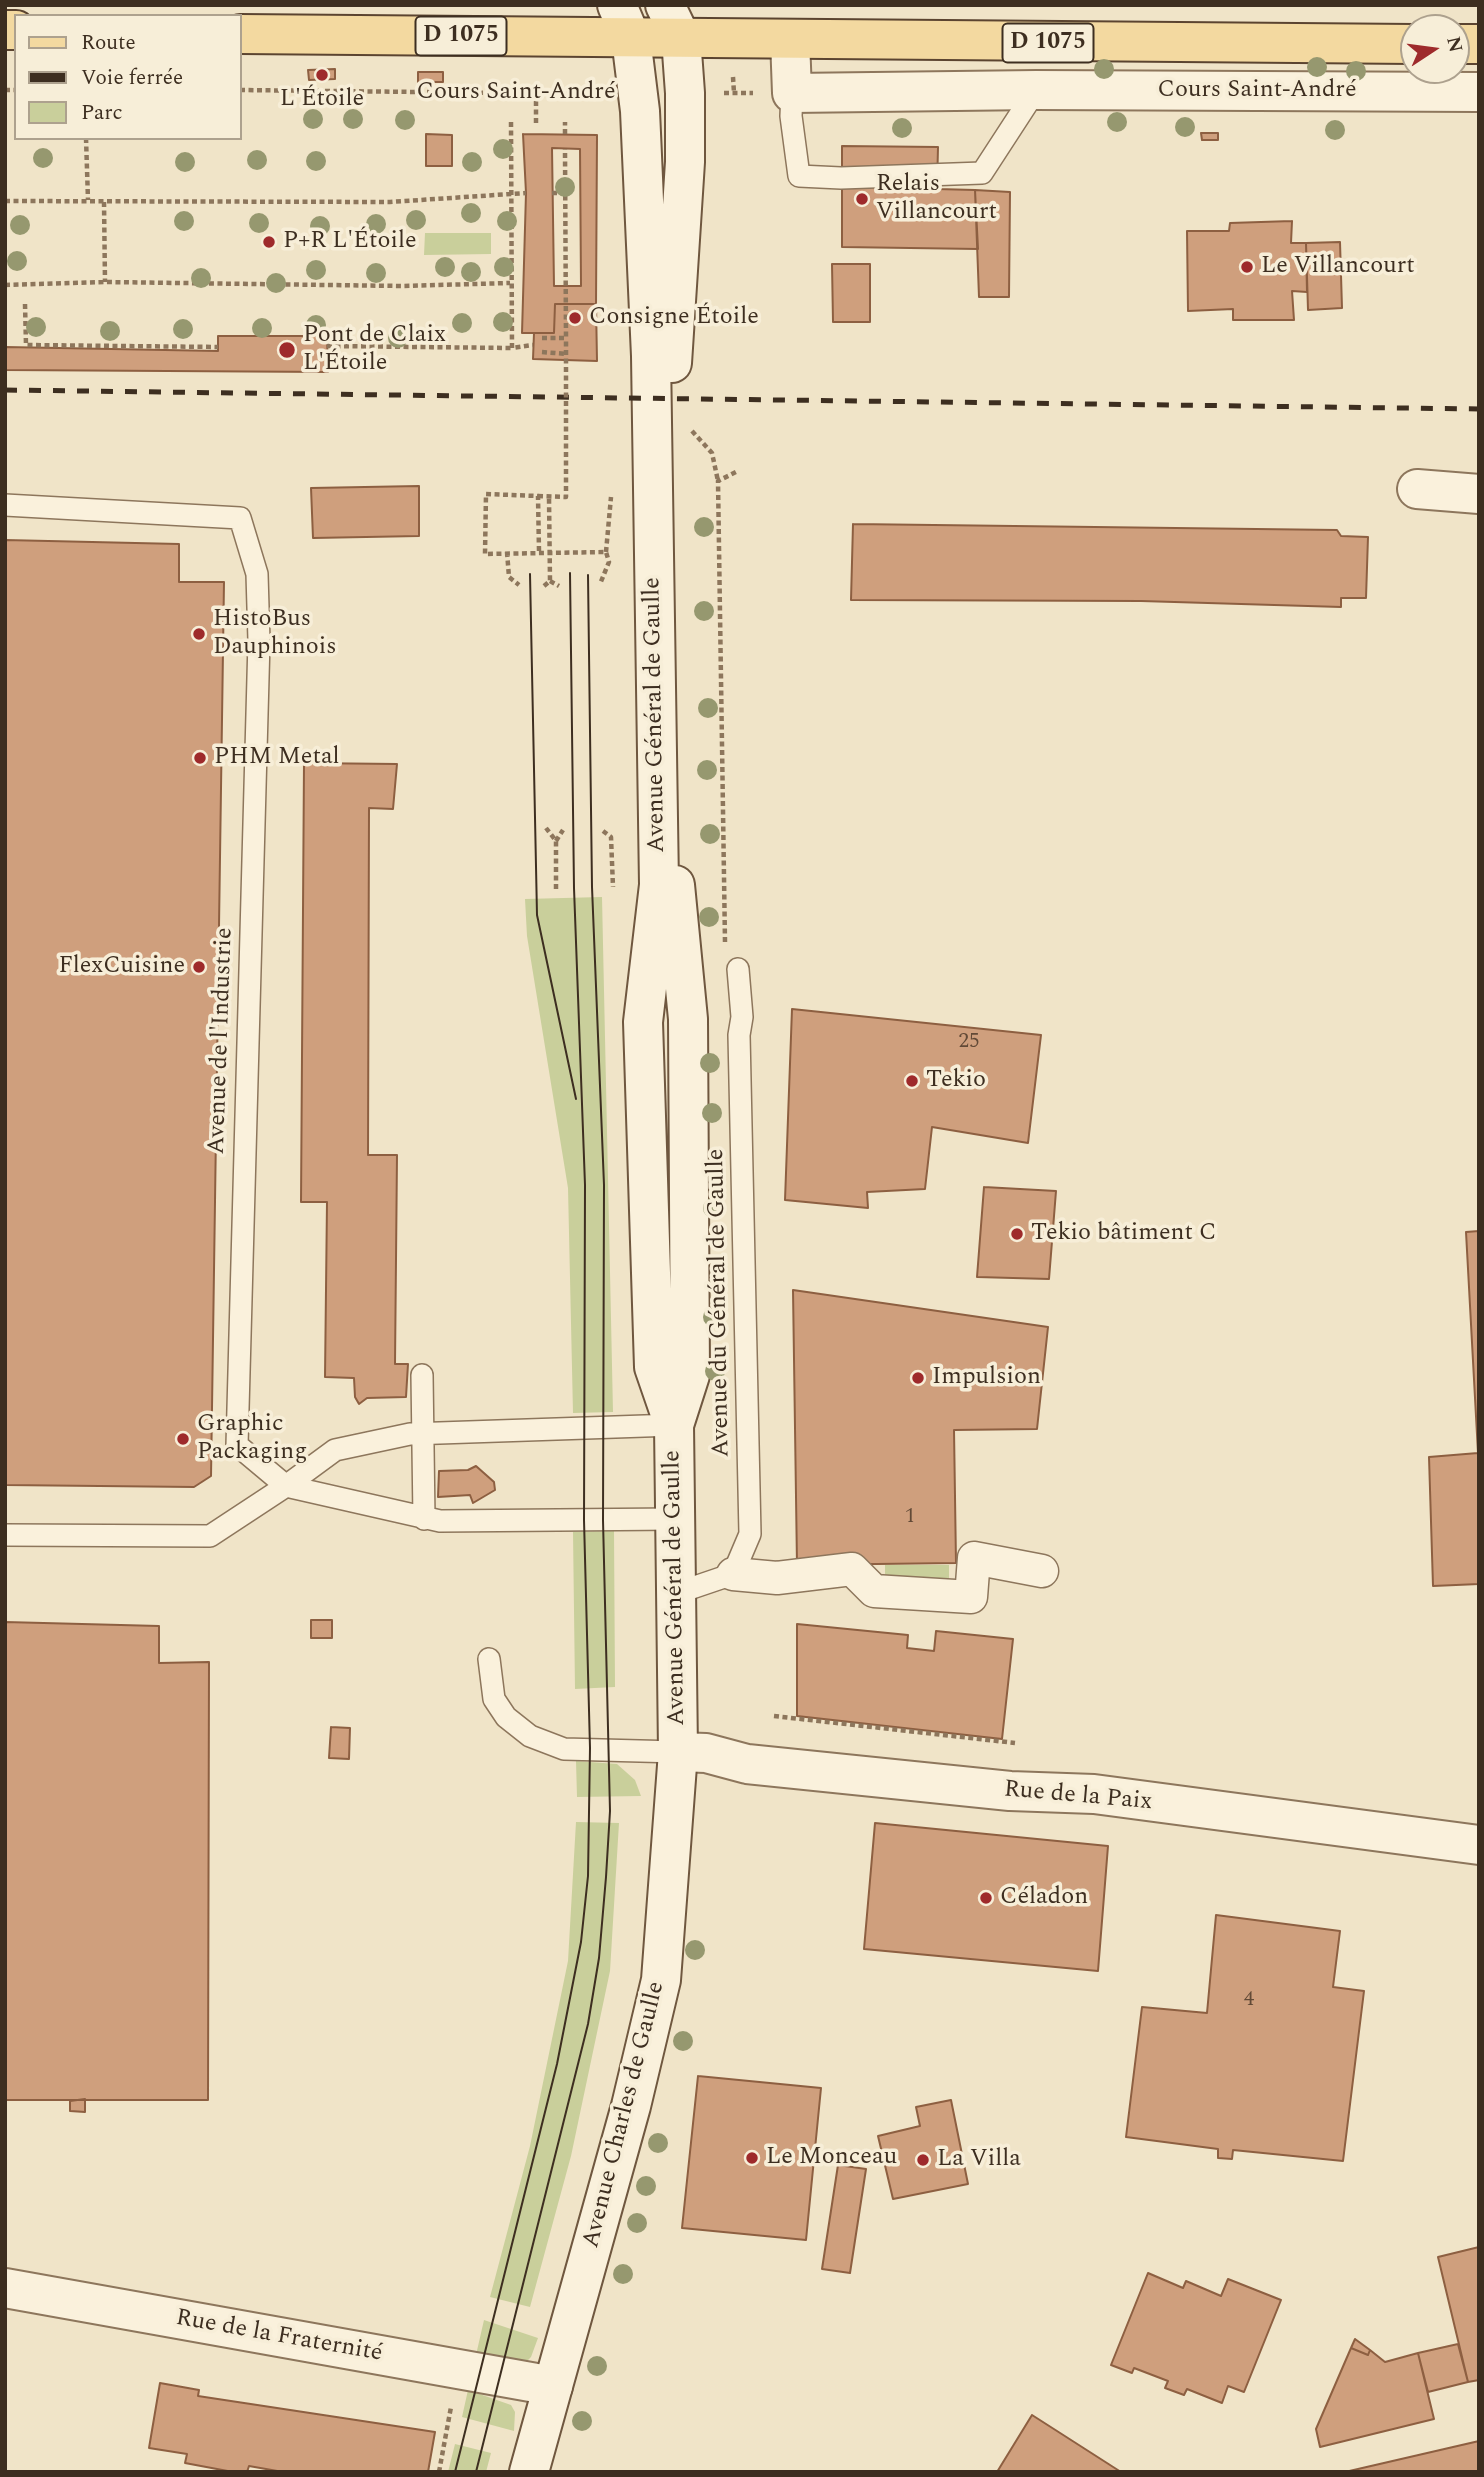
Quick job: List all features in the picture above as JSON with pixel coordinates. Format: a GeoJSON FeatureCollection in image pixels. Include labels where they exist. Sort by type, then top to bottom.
{"type":"FeatureCollection","features":[{"type":"Feature","properties":{"kind":"main road","name":"Avenue Général de Gaulle"},"geometry":{"type":"LineString","coordinates":[[624,22],[637,94],[651,356],[659,885],[666,963]]}},
{"type":"Feature","properties":{"kind":"main road","name":"Cours Saint-André"},"geometry":{"type":"LineString","coordinates":[[242,34],[673,22],[790,39],[1400,44]]}},
{"type":"Feature","properties":{"kind":"main road","name":"Avenue Général de Gaulle"},"geometry":{"type":"LineString","coordinates":[[673,22],[685,93],[671,426],[675,885],[666,963],[643,1022],[654,1367],[674,1425],[678,1752]]}},
{"type":"Feature","properties":{"kind":"main road"},"geometry":{"type":"LineString","coordinates":[[790,39],[792,93]]}},
{"type":"Feature","properties":{"kind":"main road"},"geometry":{"type":"LineString","coordinates":[[1035,90],[1073,43]]}},
{"type":"Feature","properties":{"kind":"main road","name":"Cours Saint-André"},"geometry":{"type":"LineString","coordinates":[[792,93],[1035,90],[1479,92]]}},
{"type":"Feature","properties":{"kind":"main road"},"geometry":{"type":"LineString","coordinates":[[1417,489],[1479,494]]}},
{"type":"Feature","properties":{"kind":"main road","name":"Rue de la Paix"},"geometry":{"type":"LineString","coordinates":[[678,1752],[706,1754],[747,1765],[1010,1791],[1094,1794],[1479,1845]]}},
{"type":"Feature","properties":{"kind":"main road","name":"Avenue Charles de Gaulle"},"geometry":{"type":"LineString","coordinates":[[530,2472],[631,2106],[661,1980],[678,1752]]}},
{"type":"Feature","properties":{"kind":"main road","name":"Rue de la Fraternité"},"geometry":{"type":"LineString","coordinates":[[5,2288],[553,2386]]}},
{"type":"Feature","properties":{"kind":"street"},"geometry":{"type":"LineString","coordinates":[[733,1574],[777,1578],[852,1570],[874,1591],[971,1597],[974,1558],[1042,1571]]}},
{"type":"Feature","properties":{"kind":"lane"},"geometry":{"type":"LineString","coordinates":[[792,93],[791,116],[799,176],[937,176],[982,173],[1035,90]]}},
{"type":"Feature","properties":{"kind":"lane","name":"Avenue de l'Industrie"},"geometry":{"type":"LineString","coordinates":[[5,505],[240,517],[257,574],[259,641],[237,1445],[286,1486]]}},
{"type":"Feature","properties":{"kind":"lane","name":"Avenue du Général de Gaulle"},"geometry":{"type":"LineString","coordinates":[[733,1574],[750,1534],[739,1034],[742,1017],[738,969]]}},
{"type":"Feature","properties":{"kind":"lane"},"geometry":{"type":"LineString","coordinates":[[422,1375],[424,1519]]}},
{"type":"Feature","properties":{"kind":"lane"},"geometry":{"type":"LineString","coordinates":[[5,1535],[210,1536],[335,1450],[422,1434],[674,1425]]}},
{"type":"Feature","properties":{"kind":"lane"},"geometry":{"type":"LineString","coordinates":[[286,1486],[424,1519],[676,1519]]}},
{"type":"Feature","properties":{"kind":"lane"},"geometry":{"type":"LineString","coordinates":[[677,1593],[733,1574]]}},
{"type":"Feature","properties":{"kind":"lane"},"geometry":{"type":"LineString","coordinates":[[489,1659],[494,1699],[506,1717],[530,1736],[564,1749],[678,1752]]}},
{"type":"Feature","properties":{"kind":"path","name":"Cours Saint-André"},"geometry":{"type":"LineString","coordinates":[[242,90],[637,94]]}},
{"type":"Feature","properties":{"kind":"path"},"geometry":{"type":"LineString","coordinates":[[685,93],[792,93]]}},
{"type":"Feature","properties":{"kind":"path"},"geometry":{"type":"LineString","coordinates":[[536,123],[537,94]]}},
{"type":"Feature","properties":{"kind":"path"},"geometry":{"type":"LineString","coordinates":[[511,122],[512,348]]}},
{"type":"Feature","properties":{"kind":"path"},"geometry":{"type":"LineString","coordinates":[[565,122],[565,134]]}},
{"type":"Feature","properties":{"kind":"path"},"geometry":{"type":"LineString","coordinates":[[86,140],[88,200]]}},
{"type":"Feature","properties":{"kind":"path"},"geometry":{"type":"LineString","coordinates":[[565,149],[566,497],[486,495],[485,554],[539,551],[607,552],[609,562],[600,584]]}},
{"type":"Feature","properties":{"kind":"path"},"geometry":{"type":"LineString","coordinates":[[5,201],[390,202],[526,193]]}},
{"type":"Feature","properties":{"kind":"path"},"geometry":{"type":"LineString","coordinates":[[552,193],[565,193]]}},
{"type":"Feature","properties":{"kind":"path"},"geometry":{"type":"LineString","coordinates":[[104,202],[105,282]]}},
{"type":"Feature","properties":{"kind":"path"},"geometry":{"type":"LineString","coordinates":[[5,285],[105,282],[402,286],[510,284]]}},
{"type":"Feature","properties":{"kind":"path"},"geometry":{"type":"LineString","coordinates":[[25,304],[26,345],[218,347]]}},
{"type":"Feature","properties":{"kind":"path"},"geometry":{"type":"LineString","coordinates":[[542,338],[566,338]]}},
{"type":"Feature","properties":{"kind":"path"},"geometry":{"type":"LineString","coordinates":[[327,346],[512,348],[533,345]]}},
{"type":"Feature","properties":{"kind":"path"},"geometry":{"type":"LineString","coordinates":[[542,352],[567,354]]}},
{"type":"Feature","properties":{"kind":"path"},"geometry":{"type":"LineString","coordinates":[[671,426],[687,425],[712,453],[718,481]]}},
{"type":"Feature","properties":{"kind":"path"},"geometry":{"type":"LineString","coordinates":[[538,496],[539,551]]}},
{"type":"Feature","properties":{"kind":"path"},"geometry":{"type":"LineString","coordinates":[[549,497],[550,581]]}},
{"type":"Feature","properties":{"kind":"path"},"geometry":{"type":"LineString","coordinates":[[507,552],[509,577],[519,585]]}},
{"type":"Feature","properties":{"kind":"path"},"geometry":{"type":"LineString","coordinates":[[544,586],[550,581]]}},
{"type":"Feature","properties":{"kind":"path"},"geometry":{"type":"LineString","coordinates":[[550,581],[559,586]]}},
{"type":"Feature","properties":{"kind":"path"},"geometry":{"type":"LineString","coordinates":[[546,828],[556,841]]}},
{"type":"Feature","properties":{"kind":"path"},"geometry":{"type":"LineString","coordinates":[[556,888],[556,841],[563,830]]}},
{"type":"Feature","properties":{"kind":"path"},"geometry":{"type":"LineString","coordinates":[[603,831],[611,837],[613,887]]}},
{"type":"Feature","properties":{"kind":"path"},"geometry":{"type":"LineString","coordinates":[[774,1716],[1015,1743]]}},
{"type":"Feature","properties":{"kind":"path"},"geometry":{"type":"LineString","coordinates":[[439,2472],[459,2369]]}},
{"type":"Feature","properties":{"kind":"green space"},"geometry":{"type":"Polygon","coordinates":[[[425,233],[491,233],[491,254],[424,255],[425,233]]]}},
{"type":"Feature","properties":{"kind":"green space"},"geometry":{"type":"Polygon","coordinates":[[[602,897],[613,1412],[573,1413],[568,1188],[527,936],[525,899],[602,897]]]}},
{"type":"Feature","properties":{"kind":"green space"},"geometry":{"type":"Polygon","coordinates":[[[614,1531],[615,1687],[575,1689],[573,1532],[614,1531]]]}},
{"type":"Feature","properties":{"kind":"green space"},"geometry":{"type":"Polygon","coordinates":[[[885,1565],[949,1565],[949,1586],[885,1586],[885,1565]]]}},
{"type":"Feature","properties":{"kind":"green space"},"geometry":{"type":"Polygon","coordinates":[[[576,1761],[617,1764],[635,1780],[641,1796],[577,1797],[576,1761]]]}},
{"type":"Feature","properties":{"kind":"green space"},"geometry":{"type":"Polygon","coordinates":[[[576,1822],[619,1823],[610,1971],[571,2156],[530,2307],[490,2297],[530,2146],[568,1961],[576,1822]]]}},
{"type":"Feature","properties":{"kind":"green space"},"geometry":{"type":"Polygon","coordinates":[[[484,2320],[538,2338],[531,2357],[525,2363],[476,2355],[484,2320]]]}},
{"type":"Feature","properties":{"kind":"green space"},"geometry":{"type":"Polygon","coordinates":[[[468,2390],[511,2405],[515,2412],[514,2431],[462,2417],[468,2390]]]}},
{"type":"Feature","properties":{"kind":"green space"},"geometry":{"type":"Polygon","coordinates":[[[455,2444],[491,2453],[486,2472],[448,2472],[455,2444]]]}},
{"type":"Feature","properties":{"kind":"building","name":"L'Étoile"},"geometry":{"type":"Polygon","coordinates":[[[335,69],[335,79],[309,80],[308,70],[335,69]]]}},
{"type":"Feature","properties":{"kind":"building","name":"L'Étoile"},"geometry":{"type":"Polygon","coordinates":[[[418,72],[443,72],[443,82],[418,82],[418,72]]]}},
{"type":"Feature","properties":{"kind":"building"},"geometry":{"type":"Polygon","coordinates":[[[1201,133],[1218,133],[1218,140],[1202,140],[1201,133]]]}},
{"type":"Feature","properties":{"kind":"building"},"geometry":{"type":"Polygon","coordinates":[[[426,134],[452,135],[452,166],[426,166],[426,134]]]}},
{"type":"Feature","properties":{"kind":"building"},"geometry":{"type":"Polygon","coordinates":[[[523,134],[597,135],[596,304],[555,304],[554,333],[522,333],[526,193],[523,134]],[[552,148],[554,286],[581,286],[580,149],[552,148]]]}},
{"type":"Feature","properties":{"kind":"building"},"geometry":{"type":"Polygon","coordinates":[[[842,146],[938,147],[937,189],[975,190],[978,249],[842,247],[842,146]]]}},
{"type":"Feature","properties":{"kind":"building"},"geometry":{"type":"Polygon","coordinates":[[[975,190],[1010,192],[1009,297],[979,297],[975,190]]]}},
{"type":"Feature","properties":{"kind":"building","name":"Le Villancourt"},"geometry":{"type":"Polygon","coordinates":[[[1292,221],[1291,243],[1306,243],[1307,292],[1292,291],[1294,320],[1233,320],[1233,309],[1188,311],[1187,231],[1229,231],[1230,223],[1292,221]]]}},
{"type":"Feature","properties":{"kind":"building"},"geometry":{"type":"Polygon","coordinates":[[[1340,242],[1342,308],[1308,310],[1306,243],[1340,242]]]}},
{"type":"Feature","properties":{"kind":"building"},"geometry":{"type":"Polygon","coordinates":[[[832,264],[870,264],[870,322],[833,322],[832,264]]]}},
{"type":"Feature","properties":{"kind":"building","name":"Consigne Étoile"},"geometry":{"type":"Polygon","coordinates":[[[555,304],[596,304],[597,361],[533,359],[534,333],[554,333],[555,304]]]}},
{"type":"Feature","properties":{"kind":"building"},"geometry":{"type":"Polygon","coordinates":[[[218,336],[327,336],[328,372],[5,370],[5,347],[218,351],[218,336]]]}},
{"type":"Feature","properties":{"kind":"building"},"geometry":{"type":"Polygon","coordinates":[[[419,486],[419,536],[313,538],[311,488],[419,486]]]}},
{"type":"Feature","properties":{"kind":"building"},"geometry":{"type":"Polygon","coordinates":[[[853,524],[1337,530],[1341,536],[1368,537],[1366,598],[1341,598],[1341,607],[1141,601],[851,600],[853,524]]]}},
{"type":"Feature","properties":{"kind":"building"},"geometry":{"type":"Polygon","coordinates":[[[5,540],[179,544],[179,582],[224,582],[211,1476],[194,1487],[5,1485],[5,540]]]}},
{"type":"Feature","properties":{"kind":"building"},"geometry":{"type":"Polygon","coordinates":[[[304,763],[397,764],[393,809],[369,808],[368,1155],[397,1155],[395,1364],[408,1364],[406,1397],[367,1398],[359,1404],[355,1397],[354,1378],[325,1377],[327,1202],[301,1202],[304,763]]]}},
{"type":"Feature","properties":{"kind":"building","name":"Tekio"},"geometry":{"type":"Polygon","coordinates":[[[792,1009],[1041,1035],[1028,1143],[932,1127],[925,1189],[867,1192],[868,1208],[785,1200],[792,1009]]]}},
{"type":"Feature","properties":{"kind":"building","name":"Tekio bâtiment C"},"geometry":{"type":"Polygon","coordinates":[[[984,1187],[1056,1191],[1049,1279],[977,1277],[984,1187]]]}},
{"type":"Feature","properties":{"kind":"building"},"geometry":{"type":"Polygon","coordinates":[[[1479,1231],[1479,1584],[1433,1586],[1429,1457],[1478,1453],[1466,1232],[1479,1231]]]}},
{"type":"Feature","properties":{"kind":"building","name":"Impulsion"},"geometry":{"type":"Polygon","coordinates":[[[793,1290],[1048,1327],[1037,1429],[954,1430],[956,1563],[797,1565],[793,1290]]]}},
{"type":"Feature","properties":{"kind":"building"},"geometry":{"type":"Polygon","coordinates":[[[476,1466],[494,1482],[495,1490],[473,1503],[470,1495],[438,1497],[439,1471],[468,1470],[476,1466]]]}},
{"type":"Feature","properties":{"kind":"building"},"geometry":{"type":"Polygon","coordinates":[[[311,1620],[332,1620],[332,1638],[311,1638],[311,1620]]]}},
{"type":"Feature","properties":{"kind":"building"},"geometry":{"type":"Polygon","coordinates":[[[5,1622],[159,1626],[159,1663],[209,1662],[208,2100],[5,2100],[5,1622]]]}},
{"type":"Feature","properties":{"kind":"building"},"geometry":{"type":"Polygon","coordinates":[[[797,1624],[908,1635],[907,1648],[934,1651],[936,1631],[1013,1639],[1002,1739],[797,1716],[797,1624]]]}},
{"type":"Feature","properties":{"kind":"building"},"geometry":{"type":"Polygon","coordinates":[[[331,1727],[350,1728],[349,1759],[329,1758],[331,1727]]]}},
{"type":"Feature","properties":{"kind":"building","name":"Céladon"},"geometry":{"type":"Polygon","coordinates":[[[875,1823],[1108,1846],[1098,1971],[864,1949],[875,1823]]]}},
{"type":"Feature","properties":{"kind":"building"},"geometry":{"type":"Polygon","coordinates":[[[1216,1915],[1340,1931],[1333,1987],[1364,1991],[1343,2161],[1233,2150],[1232,2159],[1218,2158],[1218,2149],[1126,2137],[1142,2007],[1207,2013],[1216,1915]]]}},
{"type":"Feature","properties":{"kind":"building","name":"Le Monceau"},"geometry":{"type":"Polygon","coordinates":[[[698,2076],[821,2088],[806,2240],[682,2228],[698,2076]]]}},
{"type":"Feature","properties":{"kind":"building"},"geometry":{"type":"Polygon","coordinates":[[[85,2099],[85,2112],[70,2111],[70,2101],[85,2099]]]}},
{"type":"Feature","properties":{"kind":"building","name":"La Villa"},"geometry":{"type":"Polygon","coordinates":[[[951,2100],[968,2184],[893,2199],[878,2136],[920,2126],[916,2107],[951,2100]]]}},
{"type":"Feature","properties":{"kind":"building"},"geometry":{"type":"Polygon","coordinates":[[[838,2165],[866,2169],[850,2273],[822,2269],[838,2165]]]}},
{"type":"Feature","properties":{"kind":"building"},"geometry":{"type":"Polygon","coordinates":[[[1479,2247],[1479,2380],[1468,2382],[1438,2257],[1479,2247]]]}},
{"type":"Feature","properties":{"kind":"building"},"geometry":{"type":"Polygon","coordinates":[[[1148,2273],[1183,2288],[1186,2281],[1221,2296],[1228,2279],[1281,2300],[1244,2392],[1228,2386],[1222,2403],[1187,2389],[1184,2395],[1165,2388],[1168,2381],[1134,2368],[1132,2373],[1111,2365],[1148,2273]]]}},
{"type":"Feature","properties":{"kind":"building"},"geometry":{"type":"Polygon","coordinates":[[[1355,2339],[1370,2350],[1368,2355],[1351,2348],[1355,2339]]]}},
{"type":"Feature","properties":{"kind":"building"},"geometry":{"type":"Polygon","coordinates":[[[1458,2344],[1468,2382],[1428,2392],[1418,2353],[1458,2344]]]}},
{"type":"Feature","properties":{"kind":"building"},"geometry":{"type":"Polygon","coordinates":[[[1351,2348],[1368,2355],[1370,2350],[1385,2362],[1418,2353],[1434,2419],[1320,2447],[1316,2429],[1351,2348]]]}},
{"type":"Feature","properties":{"kind":"building"},"geometry":{"type":"Polygon","coordinates":[[[160,2383],[199,2390],[198,2396],[435,2432],[428,2472],[283,2472],[249,2466],[247,2472],[233,2472],[185,2463],[187,2454],[149,2448],[160,2383]]]}},
{"type":"Feature","properties":{"kind":"building"},"geometry":{"type":"Polygon","coordinates":[[[1032,2415],[1121,2472],[997,2472],[1032,2415]]]}},
{"type":"Feature","properties":{"kind":"building"},"geometry":{"type":"Polygon","coordinates":[[[1479,2441],[1479,2472],[1345,2472],[1479,2441]]]}},
{"type":"Feature","properties":{"kind":"tram line"},"geometry":{"type":"LineString","coordinates":[[455,2472],[557,2064],[581,1942],[588,1876],[590,1748],[584,1520],[585,1185],[574,888],[570,573]]}},
{"type":"Feature","properties":{"kind":"tram line"},"geometry":{"type":"LineString","coordinates":[[530,574],[537,915],[576,1099]]}},
{"type":"Feature","properties":{"kind":"tram line"},"geometry":{"type":"LineString","coordinates":[[476,2472],[588,2024],[599,1958],[610,1811],[603,1520],[604,1185],[592,887],[588,575]]}},
{"type":"Feature","properties":{"kind":"railway"},"geometry":{"type":"LineString","coordinates":[[5,390],[1479,409]]}},
{"type":"Feature","properties":{"kind":"place","name":"L'Étoile"},"geometry":{"type":"Point","coordinates":[322,75]}},
{"type":"Feature","properties":{"kind":"place","name":"Relais Villancourt"},"geometry":{"type":"Point","coordinates":[862,199]}},
{"type":"Feature","properties":{"kind":"place","name":"P+R L'Étoile"},"geometry":{"type":"Point","coordinates":[269,242]}},
{"type":"Feature","properties":{"kind":"place","name":"Le Villancourt"},"geometry":{"type":"Point","coordinates":[1247,267]}},
{"type":"Feature","properties":{"kind":"place","name":"Consigne Étoile"},"geometry":{"type":"Point","coordinates":[575,318]}},
{"type":"Feature","properties":{"kind":"place","name":"Pont de Claix L'Étoile"},"geometry":{"type":"Point","coordinates":[287,350]}},
{"type":"Feature","properties":{"kind":"place","name":"HistoBus Dauphinois"},"geometry":{"type":"Point","coordinates":[199,634]}},
{"type":"Feature","properties":{"kind":"place","name":"PHM Metal"},"geometry":{"type":"Point","coordinates":[200,758]}},
{"type":"Feature","properties":{"kind":"place","name":"FlexCuisine"},"geometry":{"type":"Point","coordinates":[199,967]}},
{"type":"Feature","properties":{"kind":"place","name":"Tekio"},"geometry":{"type":"Point","coordinates":[912,1081]}},
{"type":"Feature","properties":{"kind":"place","name":"Tekio bâtiment C"},"geometry":{"type":"Point","coordinates":[1017,1234]}},
{"type":"Feature","properties":{"kind":"place","name":"Impulsion"},"geometry":{"type":"Point","coordinates":[918,1378]}},
{"type":"Feature","properties":{"kind":"place","name":"Graphic Packaging"},"geometry":{"type":"Point","coordinates":[183,1439]}},
{"type":"Feature","properties":{"kind":"place","name":"Céladon"},"geometry":{"type":"Point","coordinates":[986,1898]}},
{"type":"Feature","properties":{"kind":"place","name":"Le Monceau"},"geometry":{"type":"Point","coordinates":[752,2158]}},
{"type":"Feature","properties":{"kind":"place","name":"La Villa"},"geometry":{"type":"Point","coordinates":[923,2160]}}]}
